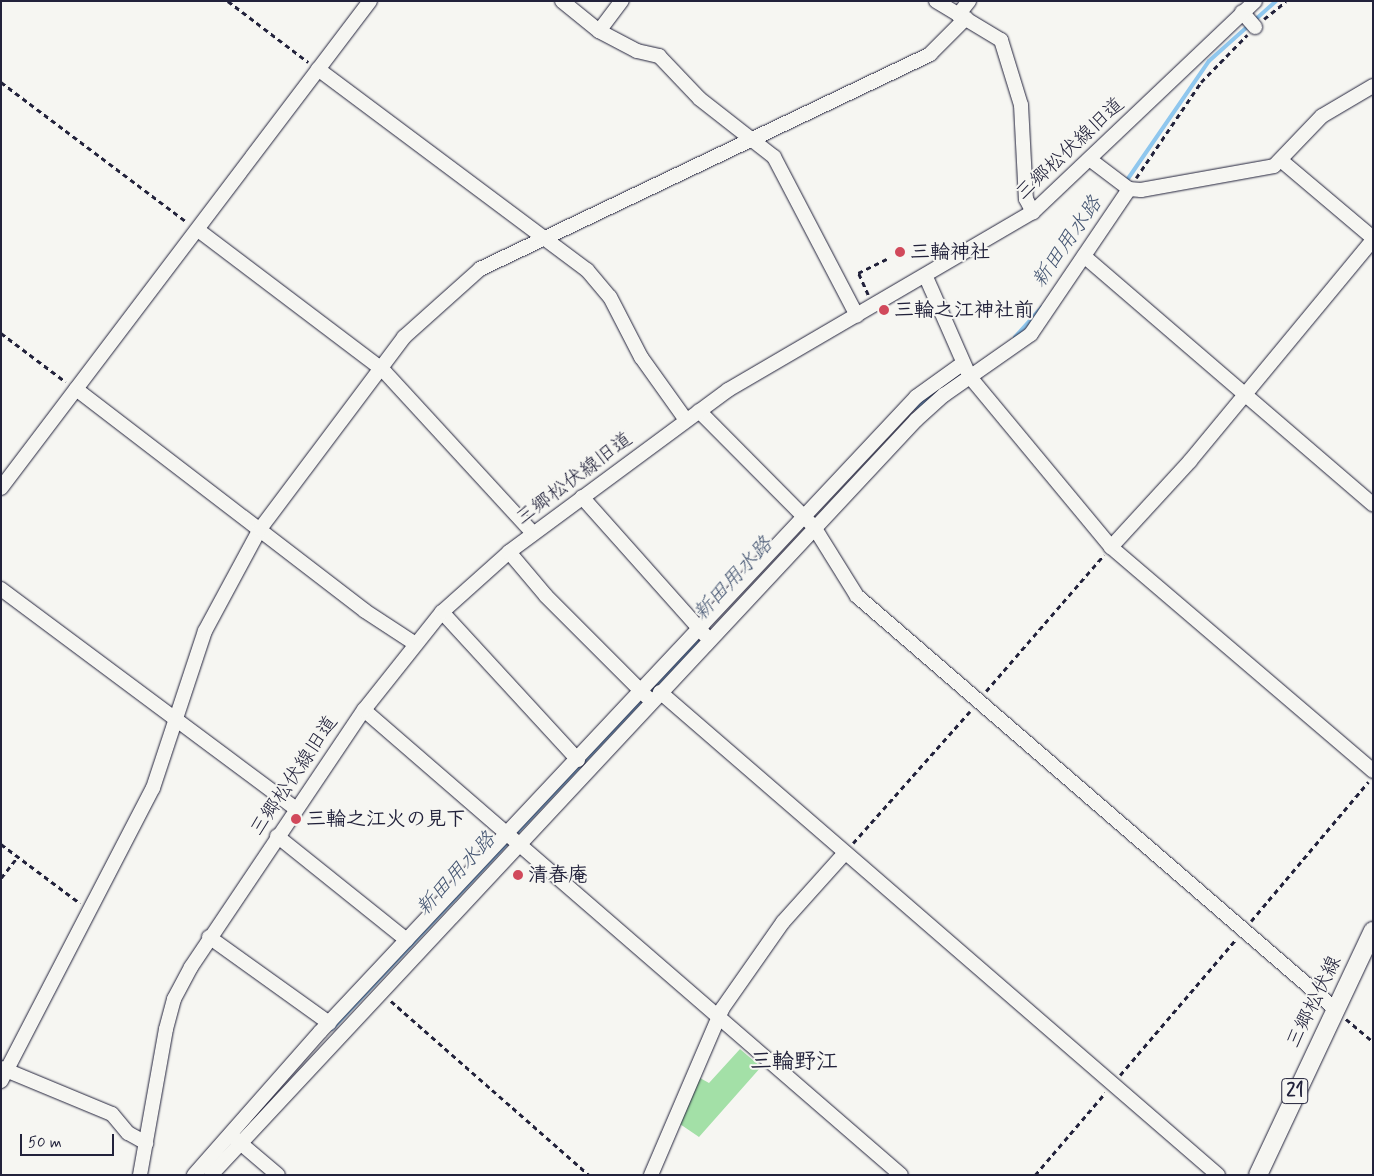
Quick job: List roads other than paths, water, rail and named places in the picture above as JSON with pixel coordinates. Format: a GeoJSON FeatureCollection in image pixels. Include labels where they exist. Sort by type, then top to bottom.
{"type":"FeatureCollection","features":[{"type":"Feature","properties":{"kind":"main road","name":"三郷松伏線"},"geometry":{"type":"LineString","coordinates":[[1258,1175],[1334,1008],[1373,931]]}},
{"type":"Feature","properties":{"kind":"street"},"geometry":{"type":"LineString","coordinates":[[1,488],[370,1]]}},
{"type":"Feature","properties":{"kind":"street"},"geometry":{"type":"LineString","coordinates":[[562,1],[599,31],[637,51],[659,56],[700,99],[753,137],[774,157],[857,316]]}},
{"type":"Feature","properties":{"kind":"street"},"geometry":{"type":"LineString","coordinates":[[599,31],[622,1]]}},
{"type":"Feature","properties":{"kind":"street"},"geometry":{"type":"LineString","coordinates":[[936,1],[1001,40],[1021,105],[1026,199],[1033,212]]}},
{"type":"Feature","properties":{"kind":"street"},"geometry":{"type":"LineString","coordinates":[[146,1144],[128,1133],[112,1114],[3,1074],[153,788],[205,631],[260,529],[382,369],[404,337],[480,269],[930,54],[962,17],[969,1]]}},
{"type":"Feature","properties":{"kind":"street","name":"三郷松伏線旧道"},"geometry":{"type":"LineString","coordinates":[[140,1175],[174,999],[209,936],[364,710],[414,643],[442,612],[533,533],[699,410],[764,366],[926,278],[1033,212],[1092,161],[1246,11]]}},
{"type":"Feature","properties":{"kind":"street"},"geometry":{"type":"LineString","coordinates":[[318,69],[587,270],[610,297],[641,357],[686,420]]}},
{"type":"Feature","properties":{"kind":"street"},"geometry":{"type":"LineString","coordinates":[[1092,161],[1124,185],[1282,162],[1309,126],[1373,86]]}},
{"type":"Feature","properties":{"kind":"street"},"geometry":{"type":"LineString","coordinates":[[1111,547],[1190,461],[1373,239],[1282,162]]}},
{"type":"Feature","properties":{"kind":"street"},"geometry":{"type":"LineString","coordinates":[[194,1175],[228,1132],[407,940],[655,696],[704,634],[752,583],[814,527],[935,402],[1031,334],[1084,256],[1124,185]]}},
{"type":"Feature","properties":{"kind":"street"},"geometry":{"type":"LineString","coordinates":[[198,230],[382,369],[533,533]]}},
{"type":"Feature","properties":{"kind":"street"},"geometry":{"type":"LineString","coordinates":[[1084,256],[1243,395],[1373,505]]}},
{"type":"Feature","properties":{"kind":"street"},"geometry":{"type":"LineString","coordinates":[[926,278],[962,364],[970,378],[1111,547],[1373,771]]}},
{"type":"Feature","properties":{"kind":"street"},"geometry":{"type":"LineString","coordinates":[[752,583],[804,517],[916,397],[962,364]]}},
{"type":"Feature","properties":{"kind":"street"},"geometry":{"type":"LineString","coordinates":[[76,389],[365,611],[414,643]]}},
{"type":"Feature","properties":{"kind":"street"},"geometry":{"type":"LineString","coordinates":[[699,410],[814,527],[856,596],[1334,1008]]}},
{"type":"Feature","properties":{"kind":"street"},"geometry":{"type":"LineString","coordinates":[[582,497],[704,634]]}},
{"type":"Feature","properties":{"kind":"street"},"geometry":{"type":"LineString","coordinates":[[509,552],[546,596],[640,690],[655,696],[844,854],[1218,1175]]}},
{"type":"Feature","properties":{"kind":"street"},"geometry":{"type":"LineString","coordinates":[[1,589],[296,809]]}},
{"type":"Feature","properties":{"kind":"street"},"geometry":{"type":"LineString","coordinates":[[442,612],[578,760]]}},
{"type":"Feature","properties":{"kind":"street"},"geometry":{"type":"LineString","coordinates":[[211,1175],[239,1142],[379,991],[640,690],[704,634]]}},
{"type":"Feature","properties":{"kind":"street"},"geometry":{"type":"LineString","coordinates":[[364,710],[901,1175]]}},
{"type":"Feature","properties":{"kind":"street"},"geometry":{"type":"LineString","coordinates":[[277,836],[407,940]]}},
{"type":"Feature","properties":{"kind":"street"},"geometry":{"type":"LineString","coordinates":[[651,1175],[718,1017],[783,922],[844,854]]}},
{"type":"Feature","properties":{"kind":"street"},"geometry":{"type":"LineString","coordinates":[[209,936],[329,1023]]}},
{"type":"Feature","properties":{"kind":"street"},"geometry":{"type":"LineString","coordinates":[[228,1132],[278,1175]]}},
{"type":"Feature","properties":{"kind":"waterway","name":"新田用水路"},"geometry":{"type":"LineString","coordinates":[[1125,183],[1209,61],[1276,1]]}},
{"type":"Feature","properties":{"kind":"waterway","name":"新田用水路"},"geometry":{"type":"LineString","coordinates":[[1015,337],[1042,307]]}},
{"type":"Feature","properties":{"kind":"waterway","name":"新田用水路"},"geometry":{"type":"LineString","coordinates":[[915,408],[964,372]]}},
{"type":"Feature","properties":{"kind":"waterway","name":"新田用水路"},"geometry":{"type":"LineString","coordinates":[[332,1029],[697,641]]}},
{"type":"Feature","properties":{"kind":"place","name":"三輪神社"},"geometry":{"type":"Point","coordinates":[900,252]}},
{"type":"Feature","properties":{"kind":"place","name":"三輪之江神社前"},"geometry":{"type":"Point","coordinates":[884,310]}},
{"type":"Feature","properties":{"kind":"place","name":"三輪之江火の見下"},"geometry":{"type":"Point","coordinates":[296,819]}},
{"type":"Feature","properties":{"kind":"place","name":"清春庵"},"geometry":{"type":"Point","coordinates":[518,875]}},
{"type":"Feature","properties":{"kind":"district","name":"三輪野江"},"geometry":{"type":"Point","coordinates":[794,1063]}}]}
